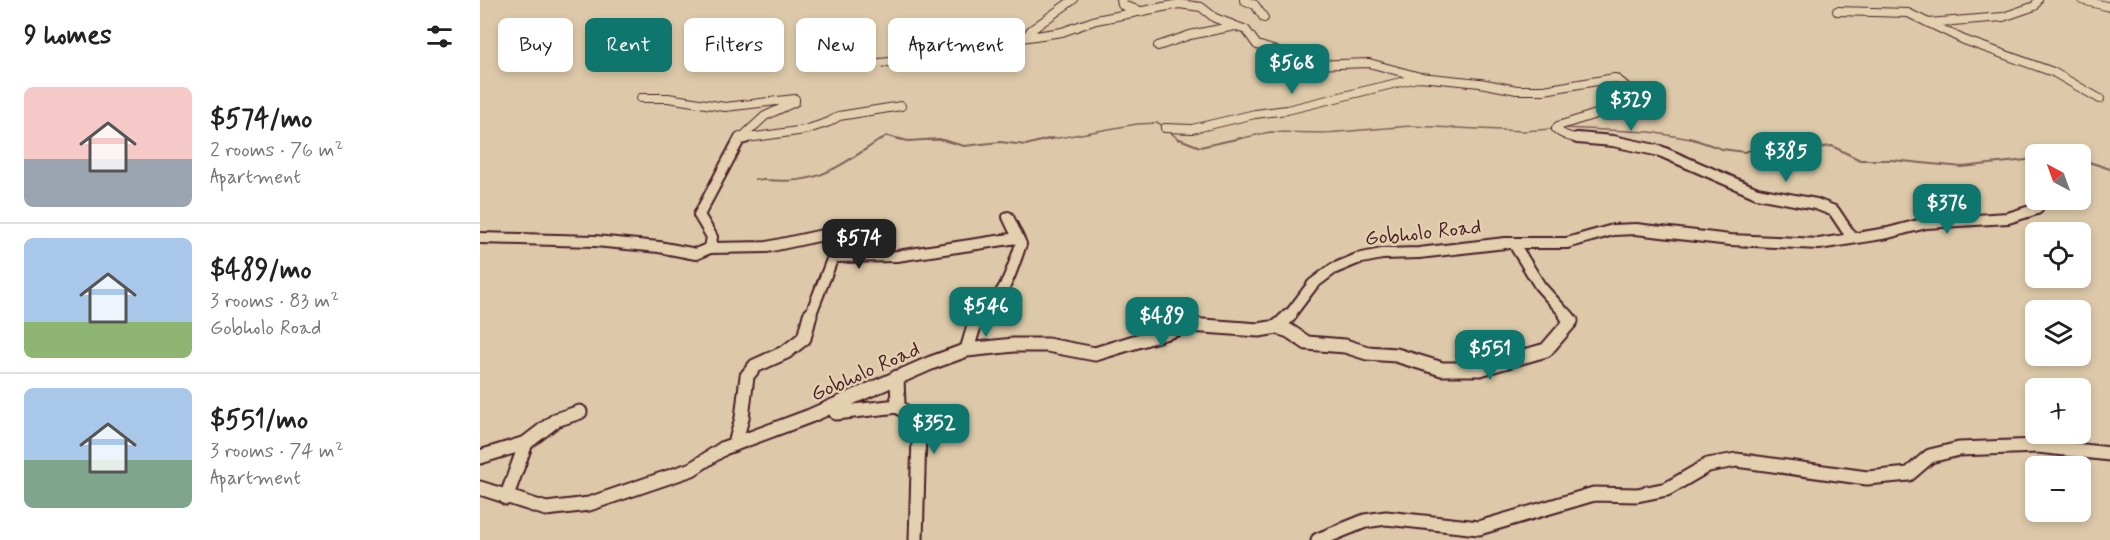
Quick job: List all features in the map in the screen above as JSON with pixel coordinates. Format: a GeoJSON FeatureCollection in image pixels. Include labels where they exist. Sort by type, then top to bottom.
{"type":"FeatureCollection","features":[{"type":"Feature","properties":{"kind":"street"},"geometry":{"type":"LineString","coordinates":[[1026,37],[1031,30],[1073,0]]}},
{"type":"Feature","properties":{"kind":"street"},"geometry":{"type":"LineString","coordinates":[[1121,0],[1122,5],[1141,11]]}},
{"type":"Feature","properties":{"kind":"street"},"geometry":{"type":"LineString","coordinates":[[879,63],[933,58],[975,45],[1062,32],[1096,20],[1195,0]]}},
{"type":"Feature","properties":{"kind":"street"},"geometry":{"type":"LineString","coordinates":[[1244,0],[1256,5],[1264,18]]}},
{"type":"Feature","properties":{"kind":"street"},"geometry":{"type":"LineString","coordinates":[[1928,23],[2003,17],[2035,6],[2038,0]]}},
{"type":"Feature","properties":{"kind":"street"},"geometry":{"type":"LineString","coordinates":[[2082,0],[2110,7]]}},
{"type":"Feature","properties":{"kind":"street"},"geometry":{"type":"LineString","coordinates":[[1173,3],[1197,5],[1215,18],[1246,30],[1257,45],[1292,56],[1311,65],[1369,63],[1420,77],[1480,83],[1517,90],[1544,90],[1615,78],[1628,87],[1630,95],[1628,104],[1557,128],[1560,133],[1580,139],[1613,141],[1660,151],[1757,193],[1816,204],[1834,211],[1852,238]]}},
{"type":"Feature","properties":{"kind":"street"},"geometry":{"type":"LineString","coordinates":[[1837,11],[1908,14],[1964,40],[2053,72],[2100,99]]}},
{"type":"Feature","properties":{"kind":"street"},"geometry":{"type":"LineString","coordinates":[[1158,46],[1190,35],[1235,26]]}},
{"type":"Feature","properties":{"kind":"street"},"geometry":{"type":"LineString","coordinates":[[1165,128],[1192,129],[1255,114],[1287,110],[1420,77]]}},
{"type":"Feature","properties":{"kind":"street"},"geometry":{"type":"LineString","coordinates":[[1604,96],[1630,95]]}},
{"type":"Feature","properties":{"kind":"street"},"geometry":{"type":"LineString","coordinates":[[641,98],[668,98],[725,107],[795,99],[795,102],[765,116],[740,139],[699,215],[712,237],[710,248]]}},
{"type":"Feature","properties":{"kind":"street"},"geometry":{"type":"LineString","coordinates":[[740,139],[798,130],[832,122],[839,116],[901,106]]}},
{"type":"Feature","properties":{"kind":"street","name":"Gobholo Road"},"geometry":{"type":"LineString","coordinates":[[480,488],[506,498],[546,508],[589,504],[692,469],[724,448],[810,416],[897,377],[967,350],[1014,345],[1047,345],[1095,354],[1190,325],[1259,330],[1277,327],[1290,315],[1313,284],[1333,269],[1357,259],[1382,254],[1419,253],[1514,243],[1568,243],[1613,230],[1636,229],[1730,240],[1808,244],[1888,233],[1926,223],[2008,218],[2034,210]]}},
{"type":"Feature","properties":{"kind":"street"},"geometry":{"type":"LineString","coordinates":[[967,350],[975,319],[994,305],[1007,283],[1021,244],[1008,217]]}},
{"type":"Feature","properties":{"kind":"street"},"geometry":{"type":"LineString","coordinates":[[480,238],[595,241],[659,247],[696,254],[710,248],[767,247],[823,235],[833,257],[811,311],[804,338],[786,352],[755,366],[747,376],[742,418],[735,444]]}},
{"type":"Feature","properties":{"kind":"street"},"geometry":{"type":"LineString","coordinates":[[833,257],[897,256],[1017,238]]}},
{"type":"Feature","properties":{"kind":"street"},"geometry":{"type":"LineString","coordinates":[[1277,327],[1289,331],[1307,343],[1345,346],[1367,353],[1396,355],[1442,369],[1480,369],[1546,350],[1555,345],[1564,324],[1571,321],[1540,286],[1514,243]]}},
{"type":"Feature","properties":{"kind":"street"},"geometry":{"type":"LineString","coordinates":[[897,377],[898,406],[915,421],[919,435],[916,540]]}},
{"type":"Feature","properties":{"kind":"street"},"geometry":{"type":"LineString","coordinates":[[837,413],[898,406]]}},
{"type":"Feature","properties":{"kind":"street"},"geometry":{"type":"LineString","coordinates":[[480,457],[526,443],[556,420],[580,412]]}},
{"type":"Feature","properties":{"kind":"street"},"geometry":{"type":"LineString","coordinates":[[506,498],[526,443]]}},
{"type":"Feature","properties":{"kind":"street"},"geometry":{"type":"LineString","coordinates":[[1318,540],[1365,521],[1386,518],[1479,528],[1594,494],[1637,495],[1667,489],[1708,465],[1736,460],[1867,478],[1910,474],[1930,456],[1959,449],[2038,446],[2110,454]]}},
{"type":"Feature","properties":{"kind":"waterway"},"geometry":{"type":"LineString","coordinates":[[1047,140],[1137,124],[1159,123],[1163,127]]}},
{"type":"Feature","properties":{"kind":"waterway"},"geometry":{"type":"LineString","coordinates":[[1234,140],[1270,132],[1326,133],[1411,126],[1524,131],[1551,129]]}},
{"type":"Feature","properties":{"kind":"waterway"},"geometry":{"type":"LineString","coordinates":[[1562,128],[1650,132],[1695,140]]}},
{"type":"Feature","properties":{"kind":"waterway"},"geometry":{"type":"LineString","coordinates":[[1168,130],[1179,140]]}},
{"type":"Feature","properties":{"kind":"waterway"},"geometry":{"type":"LineString","coordinates":[[883,138],[886,136],[902,140]]}},
{"type":"Feature","properties":{"kind":"waterway"},"geometry":{"type":"LineString","coordinates":[[755,179],[794,180],[824,174],[883,138]]}},
{"type":"Feature","properties":{"kind":"waterway"},"geometry":{"type":"LineString","coordinates":[[896,138],[908,141],[939,139],[964,146],[1000,142],[1026,145],[1052,138]]}},
{"type":"Feature","properties":{"kind":"waterway"},"geometry":{"type":"LineString","coordinates":[[1177,138],[1200,147],[1241,138]]}},
{"type":"Feature","properties":{"kind":"waterway"},"geometry":{"type":"LineString","coordinates":[[1690,138],[1695,140]]}},
{"type":"Feature","properties":{"kind":"waterway"},"geometry":{"type":"LineString","coordinates":[[928,140],[942,140]]}},
{"type":"Feature","properties":{"kind":"waterway"},"geometry":{"type":"LineString","coordinates":[[1695,140],[1722,149],[1744,152],[1776,143],[1808,149],[1832,146],[1860,160],[1892,160],[1962,167],[2025,160]]}},
{"type":"Feature","properties":{"kind":"waterway"},"geometry":{"type":"LineString","coordinates":[[2091,163],[2110,169]]}}]}
